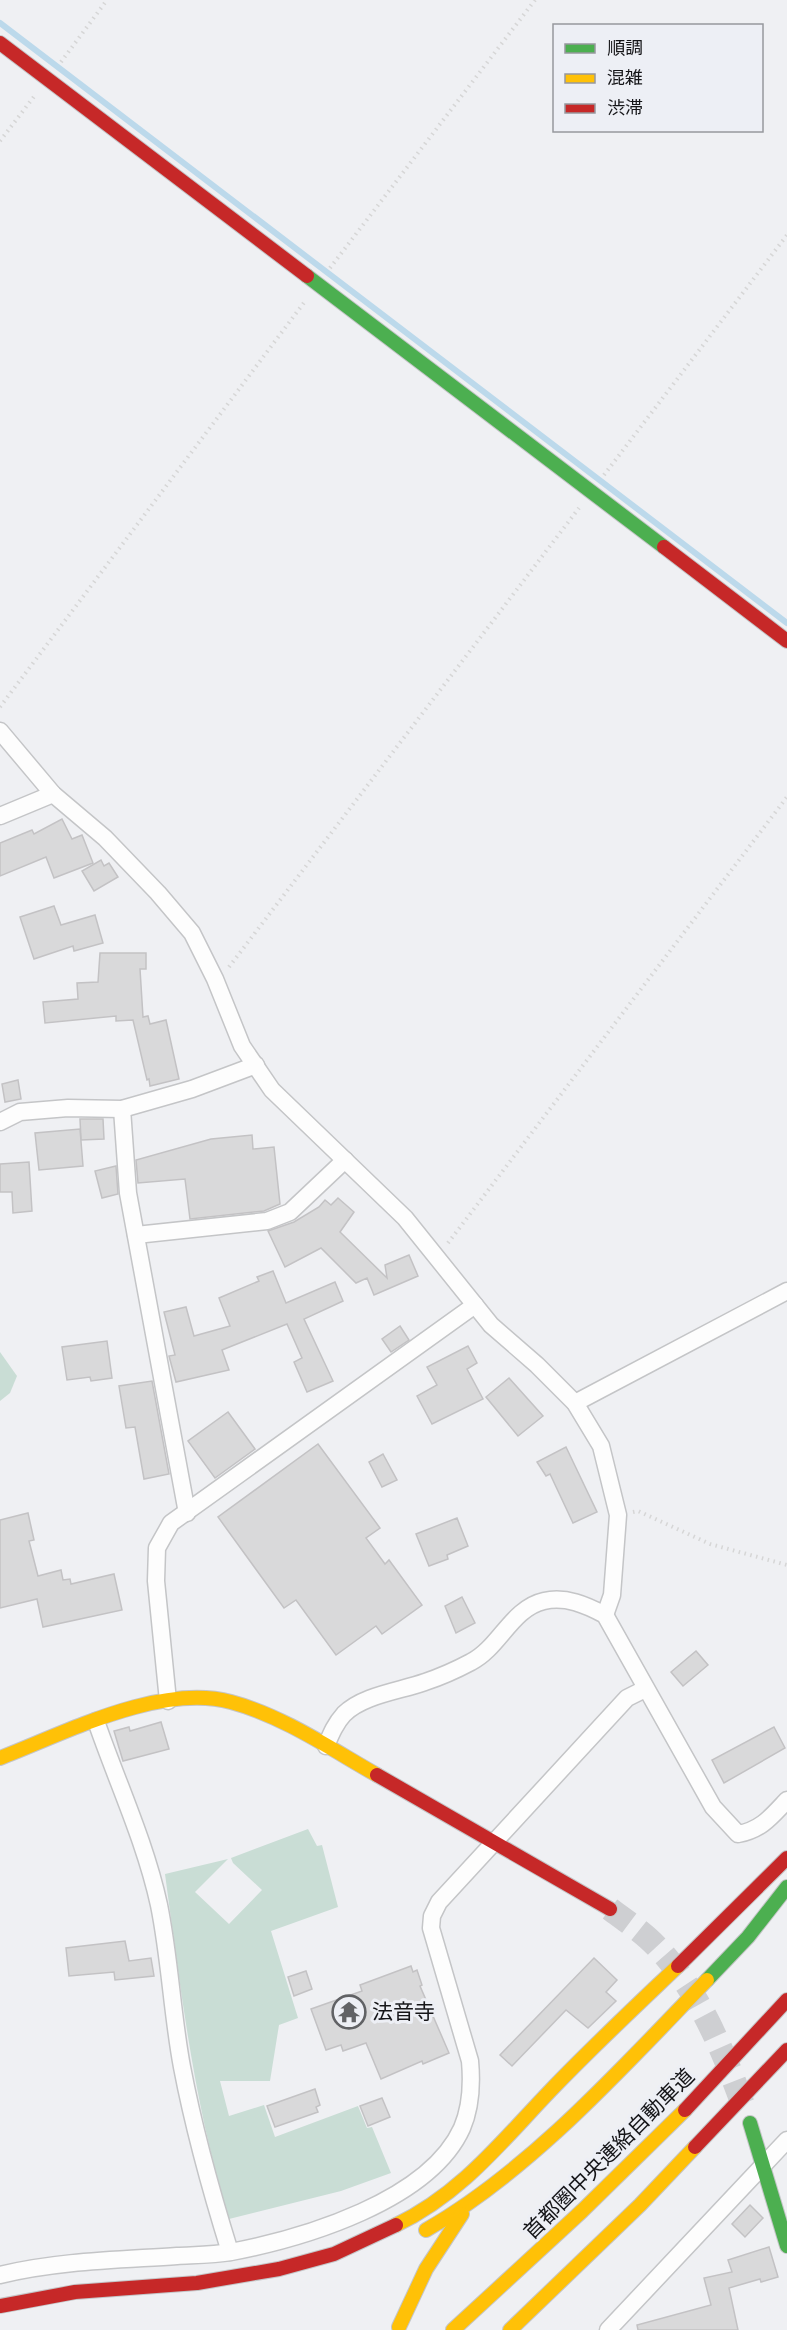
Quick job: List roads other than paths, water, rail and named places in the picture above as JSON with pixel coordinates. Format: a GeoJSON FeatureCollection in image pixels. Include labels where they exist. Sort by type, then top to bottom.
{"type":"FeatureCollection","features":[{"type":"Feature","properties":{"kind":"main road"},"geometry":{"type":"LineString","coordinates":[[0,43],[319,283],[787,641]]}},
{"type":"Feature","properties":{"kind":"main road"},"geometry":{"type":"LineString","coordinates":[[0,1758],[131,1707],[184,1699],[230,1702],[295,1728],[610,1909]]}},
{"type":"Feature","properties":{"kind":"main road"},"geometry":{"type":"LineString","coordinates":[[0,2306],[75,2292],[197,2283],[279,2270],[334,2254],[412,2217],[474,2173],[551,2090],[732,1908],[787,1858]]}},
{"type":"Feature","properties":{"kind":"main road"},"geometry":{"type":"LineString","coordinates":[[412,2237],[468,2206],[591,2100],[748,1937],[787,1887]]}},
{"type":"Feature","properties":{"kind":"main road","name":"首都圏中央連絡自動車道"},"geometry":{"type":"LineString","coordinates":[[453,2330],[555,2238],[667,2128],[787,2000]]}},
{"type":"Feature","properties":{"kind":"main road"},"geometry":{"type":"LineString","coordinates":[[510,2330],[640,2205],[787,2050]]}},
{"type":"Feature","properties":{"kind":"main road"},"geometry":{"type":"LineString","coordinates":[[750,2123],[787,2246]]}},
{"type":"Feature","properties":{"kind":"main road"},"geometry":{"type":"LineString","coordinates":[[399,2327],[413,2292],[438,2247],[468,2206]]}},
{"type":"Feature","properties":{"kind":"main road"},"geometry":{"type":"LineString","coordinates":[[517,2330],[525,2316]]}},
{"type":"Feature","properties":{"kind":"street"},"geometry":{"type":"LineString","coordinates":[[0,731],[53,794],[105,838],[158,892],[192,933],[215,979],[242,1046],[272,1089],[405,1218],[491,1324],[575,1403],[601,1446],[618,1515],[612,1596],[605,1615]]}},
{"type":"Feature","properties":{"kind":"street"},"geometry":{"type":"LineString","coordinates":[[0,816],[53,794]]}},
{"type":"Feature","properties":{"kind":"street"},"geometry":{"type":"LineString","coordinates":[[0,1122],[20,1112],[68,1108],[122,1109],[192,1089],[256,1065]]}},
{"type":"Feature","properties":{"kind":"street"},"geometry":{"type":"LineString","coordinates":[[122,1109],[124,1160],[136,1235],[187,1513]]}},
{"type":"Feature","properties":{"kind":"street"},"geometry":{"type":"LineString","coordinates":[[136,1235],[267,1221],[290,1212],[345,1160]]}},
{"type":"Feature","properties":{"kind":"street"},"geometry":{"type":"LineString","coordinates":[[575,1403],[787,1291]]}},
{"type":"Feature","properties":{"kind":"street"},"geometry":{"type":"LineString","coordinates":[[168,1701],[156,1581],[157,1548],[171,1522],[187,1513],[475,1305]]}},
{"type":"Feature","properties":{"kind":"street"},"geometry":{"type":"LineString","coordinates":[[326,1746],[334,1726],[345,1713],[360,1703],[425,1682],[474,1661],[488,1650],[519,1616],[542,1601],[572,1601],[605,1615],[713,1807],[738,1834],[753,1831],[766,1823],[787,1800]]}},
{"type":"Feature","properties":{"kind":"street"},"geometry":{"type":"LineString","coordinates":[[1,2274],[42,2267],[230,2252],[314,2230],[368,2208],[404,2188],[430,2169],[462,2128],[472,2083],[470,2061],[434,1938],[432,1916],[439,1902],[627,1698],[645,1689]]}},
{"type":"Feature","properties":{"kind":"street"},"geometry":{"type":"LineString","coordinates":[[96,1720],[117,1782],[137,1827],[159,1906],[184,2074],[202,2160],[230,2252]]}},
{"type":"Feature","properties":{"kind":"street"},"geometry":{"type":"LineString","coordinates":[[608,2330],[787,2140]]}},
{"type":"Feature","properties":{"kind":"waterway"},"geometry":{"type":"LineString","coordinates":[[0,23],[787,623]]}},
{"type":"Feature","properties":{"kind":"tunnel"},"geometry":{"type":"LineString","coordinates":[[610,1909],[652,1942],[686,1984],[710,2025],[746,2113]]}},
{"type":"Feature","properties":{"kind":"place","name":"法音寺"},"geometry":{"type":"Point","coordinates":[349,2012]}}]}
